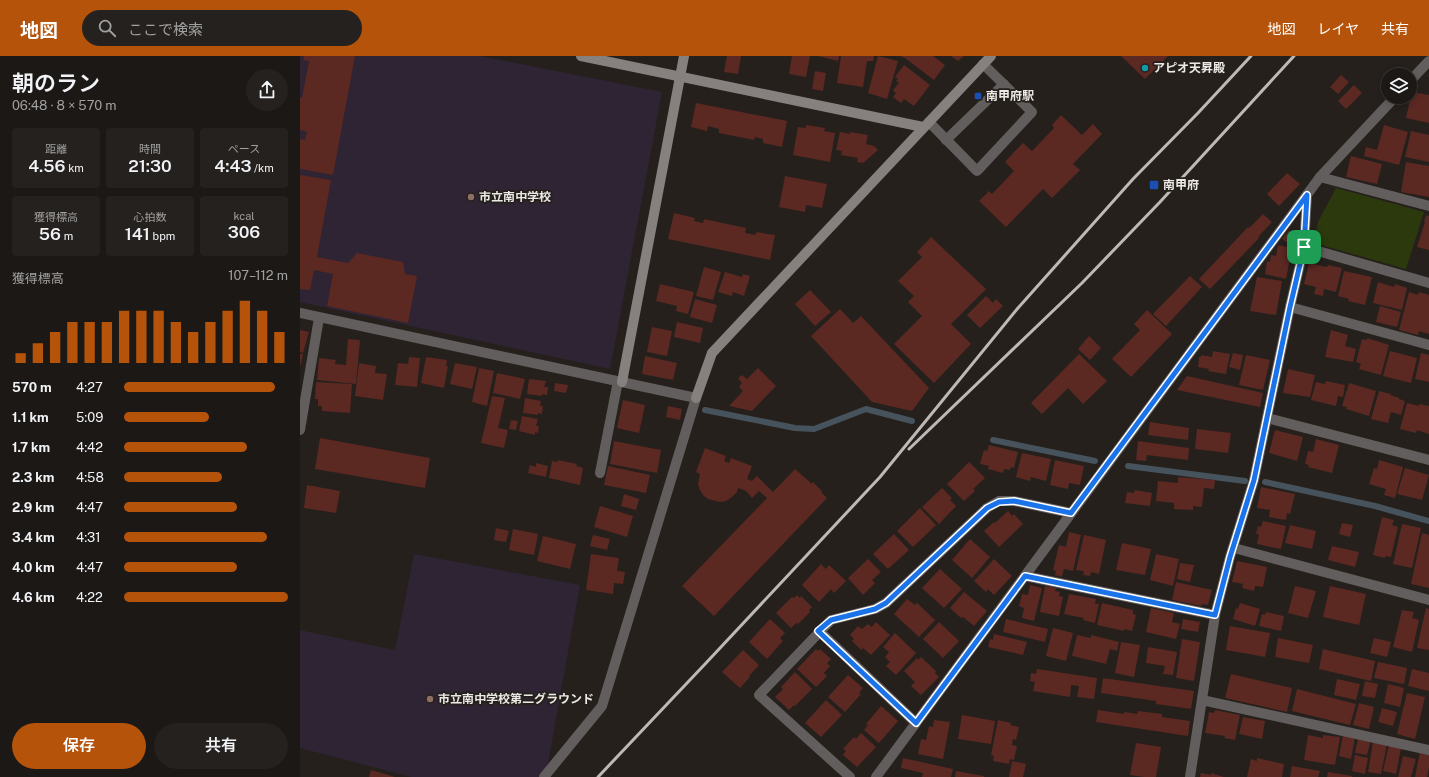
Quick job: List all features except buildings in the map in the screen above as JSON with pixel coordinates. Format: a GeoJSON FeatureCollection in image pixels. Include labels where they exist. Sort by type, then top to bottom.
{"type":"FeatureCollection","features":[{"type":"Feature","properties":{"kind":"street"},"geometry":{"type":"LineString","coordinates":[[580,56],[680,77],[926,124],[946,140],[977,170],[1032,112],[983,64]]}},
{"type":"Feature","properties":{"kind":"street"},"geometry":{"type":"LineString","coordinates":[[600,473],[620,382],[684,56]]}},
{"type":"Feature","properties":{"kind":"street"},"geometry":{"type":"LineString","coordinates":[[544,777],[602,706],[696,398],[712,353],[991,56]]}},
{"type":"Feature","properties":{"kind":"street"},"geometry":{"type":"LineString","coordinates":[[1425,70],[1429,61]]}},
{"type":"Feature","properties":{"kind":"street"},"geometry":{"type":"LineString","coordinates":[[946,140],[1004,84]]}},
{"type":"Feature","properties":{"kind":"street"},"geometry":{"type":"LineString","coordinates":[[876,777],[1320,177],[1388,104]]}},
{"type":"Feature","properties":{"kind":"street"},"geometry":{"type":"LineString","coordinates":[[1320,177],[1429,206]]}},
{"type":"Feature","properties":{"kind":"street"},"geometry":{"type":"LineString","coordinates":[[1190,777],[1215,615],[1230,557],[1254,480],[1304,247],[1307,195]]}},
{"type":"Feature","properties":{"kind":"street"},"geometry":{"type":"LineString","coordinates":[[1304,247],[1429,284]]}},
{"type":"Feature","properties":{"kind":"street"},"geometry":{"type":"LineString","coordinates":[[1290,307],[1429,345]]}},
{"type":"Feature","properties":{"kind":"street"},"geometry":{"type":"LineString","coordinates":[[300,314],[696,398]]}},
{"type":"Feature","properties":{"kind":"street"},"geometry":{"type":"LineString","coordinates":[[300,430],[302,407],[319,318]]}},
{"type":"Feature","properties":{"kind":"street"},"geometry":{"type":"LineString","coordinates":[[1267,418],[1429,460]]}},
{"type":"Feature","properties":{"kind":"street"},"geometry":{"type":"LineString","coordinates":[[850,777],[759,695],[818,631],[831,620],[875,609],[886,603],[987,508],[999,502],[1014,501],[1071,513]]}},
{"type":"Feature","properties":{"kind":"street"},"geometry":{"type":"LineString","coordinates":[[1234,548],[1429,600]]}},
{"type":"Feature","properties":{"kind":"street"},"geometry":{"type":"LineString","coordinates":[[1025,576],[1215,615]]}},
{"type":"Feature","properties":{"kind":"street"},"geometry":{"type":"LineString","coordinates":[[818,631],[916,723]]}},
{"type":"Feature","properties":{"kind":"street"},"geometry":{"type":"LineString","coordinates":[[1202,700],[1429,750]]}},
{"type":"Feature","properties":{"kind":"shaded area","name":"市立南中学校"},"geometry":{"type":"Polygon","coordinates":[[[300,56],[480,56],[662,92],[610,369],[300,302],[300,56]]]}},
{"type":"Feature","properties":{"kind":"shaded area","name":"市立南中学校第二グラウンド"},"geometry":{"type":"Polygon","coordinates":[[[414,554],[580,585],[546,775],[544,777],[411,777],[300,748],[300,630],[395,650],[414,554]]]}},
{"type":"Feature","properties":{"kind":"green space"},"geometry":{"type":"Polygon","coordinates":[[[1336,188],[1424,212],[1406,269],[1314,243],[1318,222],[1336,188]]]}},
{"type":"Feature","properties":{"kind":"waterway"},"geometry":{"type":"LineString","coordinates":[[705,410],[795,428],[814,429],[866,409],[912,421]]}},
{"type":"Feature","properties":{"kind":"waterway"},"geometry":{"type":"LineString","coordinates":[[993,440],[1095,461]]}},
{"type":"Feature","properties":{"kind":"waterway"},"geometry":{"type":"LineString","coordinates":[[1128,466],[1245,481]]}},
{"type":"Feature","properties":{"kind":"waterway"},"geometry":{"type":"LineString","coordinates":[[1265,482],[1375,506],[1429,521]]}},
{"type":"Feature","properties":{"kind":"railway"},"geometry":{"type":"LineString","coordinates":[[598,777],[880,477],[1018,308],[1133,179],[1198,113],[1251,56]]}},
{"type":"Feature","properties":{"kind":"railway"},"geometry":{"type":"LineString","coordinates":[[909,449],[1082,283],[1160,202],[1294,56]]}},
{"type":"Feature","properties":{"kind":"place","name":"アピオ天昇殿"},"geometry":{"type":"Point","coordinates":[1145,68]}},
{"type":"Feature","properties":{"kind":"place","name":"南甲府駅"},"geometry":{"type":"Point","coordinates":[978,96]}},
{"type":"Feature","properties":{"kind":"place","name":"南甲府"},"geometry":{"type":"Point","coordinates":[1154,185]}},
{"type":"Feature","properties":{"kind":"place","name":"市立南中学校"},"geometry":{"type":"Point","coordinates":[471,197]}},
{"type":"Feature","properties":{"kind":"place","name":"市立南中学校第二グラウンド"},"geometry":{"type":"Point","coordinates":[430,699]}},
{"type":"Feature","properties":{"kind":"route"},"geometry":{"type":"LineString","coordinates":[[1307,195],[1304,247],[1254,480],[1230,557],[1215,615],[1025,576],[916,723],[818,631],[831,620],[875,609],[886,603],[987,508],[999,502],[1014,501],[1071,513],[1307,195]]}}]}
